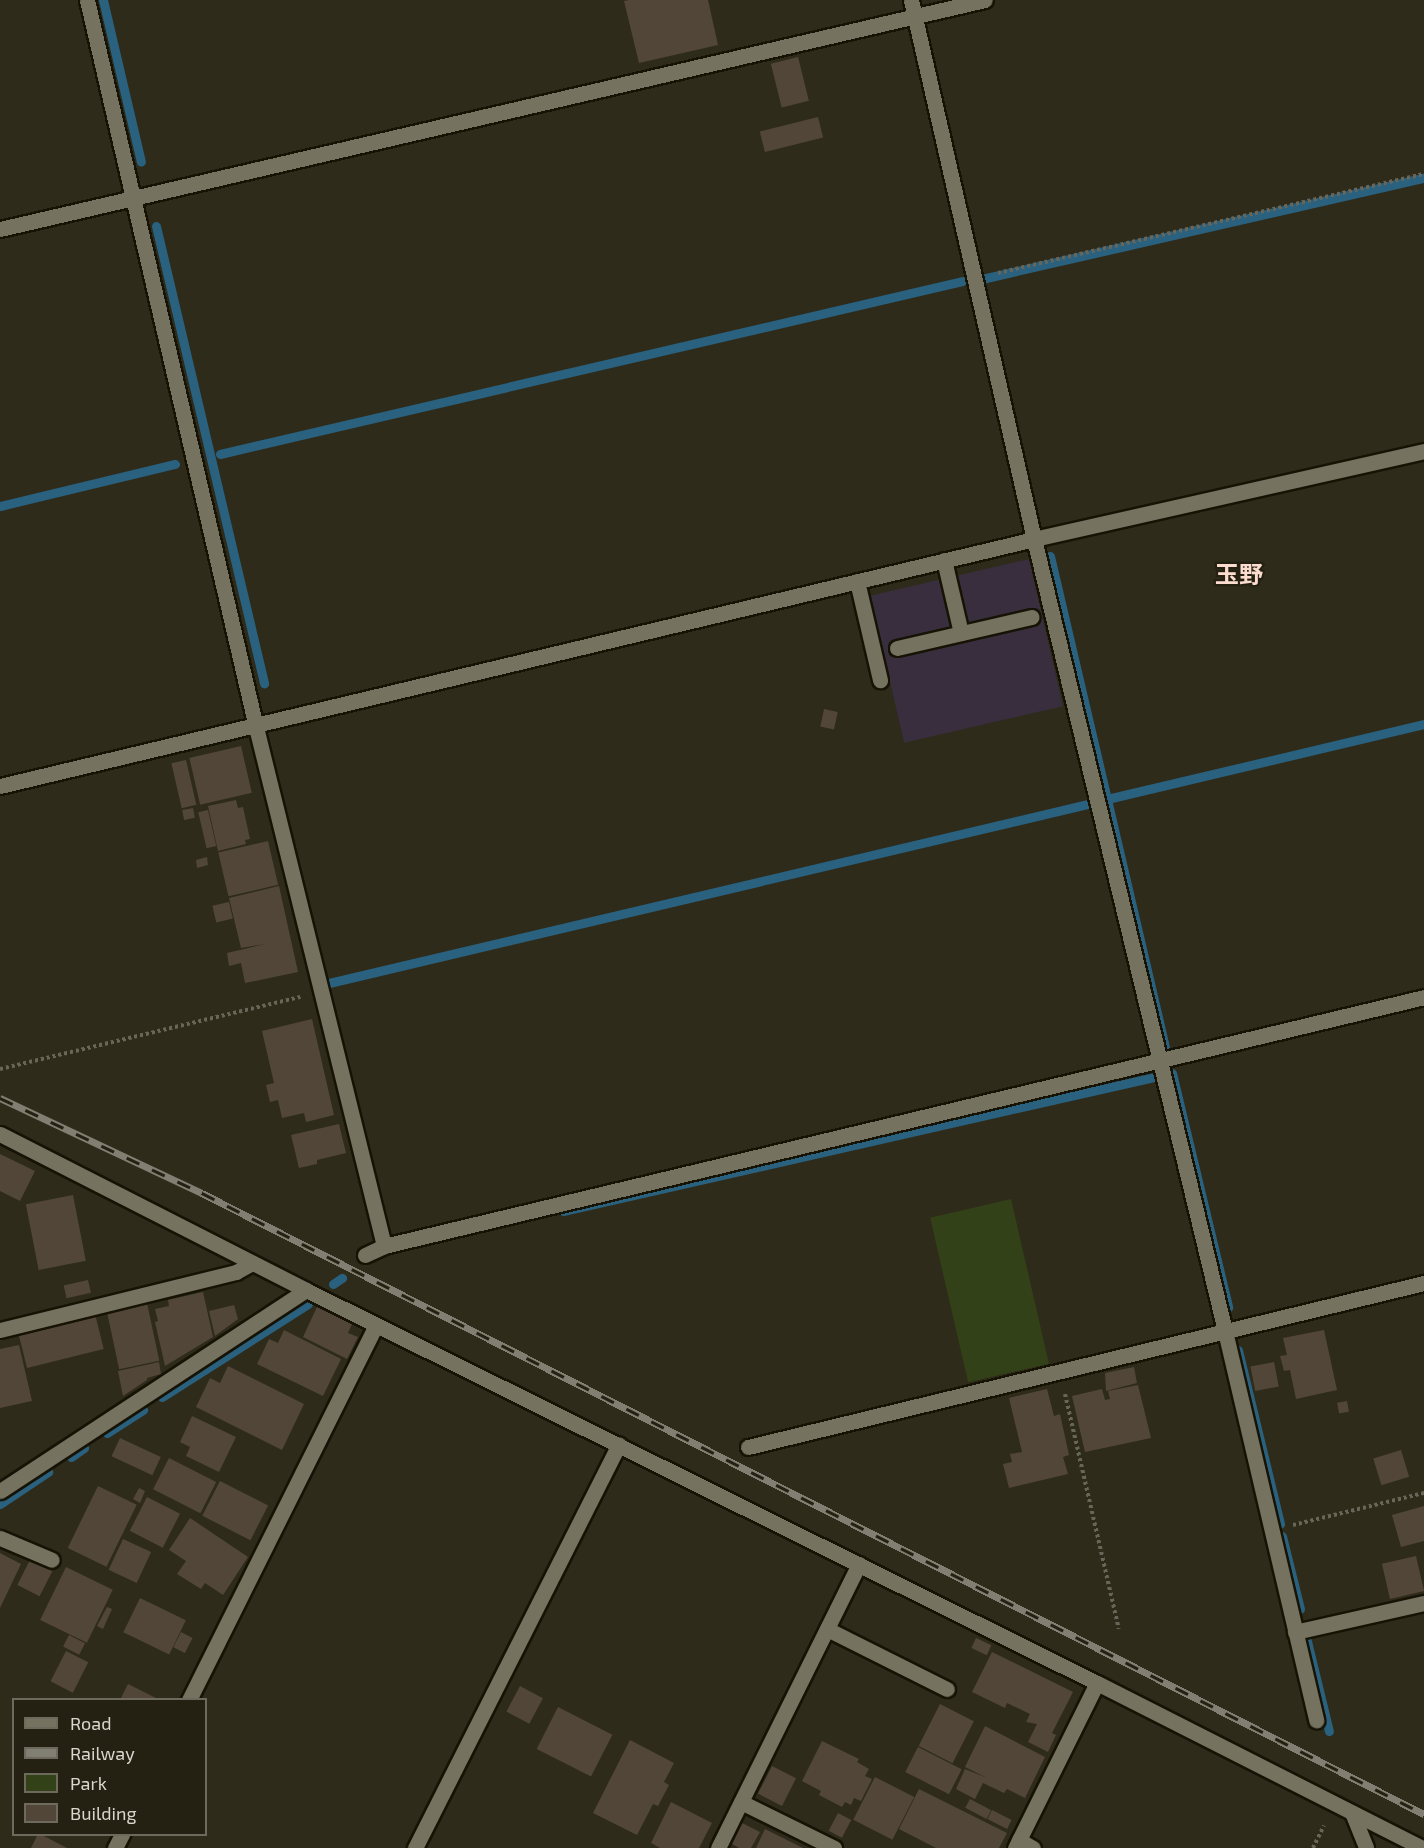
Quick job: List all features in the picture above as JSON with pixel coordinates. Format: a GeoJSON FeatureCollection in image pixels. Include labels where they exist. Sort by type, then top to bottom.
{"type":"FeatureCollection","features":[{"type":"Feature","properties":{"kind":"street"},"geometry":{"type":"LineString","coordinates":[[87,0],[255,723],[384,1246]]}},
{"type":"Feature","properties":{"kind":"street"},"geometry":{"type":"LineString","coordinates":[[911,0],[1034,539],[1226,1331],[1316,1720]]}},
{"type":"Feature","properties":{"kind":"street"},"geometry":{"type":"LineString","coordinates":[[0,229],[985,0]]}},
{"type":"Feature","properties":{"kind":"street"},"geometry":{"type":"LineString","coordinates":[[0,786],[255,723],[944,560],[1424,451]]}},
{"type":"Feature","properties":{"kind":"street"},"geometry":{"type":"LineString","coordinates":[[944,560],[962,633]]}},
{"type":"Feature","properties":{"kind":"street"},"geometry":{"type":"LineString","coordinates":[[857,581],[880,680]]}},
{"type":"Feature","properties":{"kind":"street"},"geometry":{"type":"LineString","coordinates":[[897,648],[1031,617]]}},
{"type":"Feature","properties":{"kind":"street"},"geometry":{"type":"LineString","coordinates":[[365,1255],[384,1246],[1424,997]]}},
{"type":"Feature","properties":{"kind":"street"},"geometry":{"type":"LineString","coordinates":[[0,1134],[252,1263],[1098,1683],[1353,1815],[1422,1848]]}},
{"type":"Feature","properties":{"kind":"street"},"geometry":{"type":"LineString","coordinates":[[0,1330],[236,1272],[252,1263]]}},
{"type":"Feature","properties":{"kind":"street"},"geometry":{"type":"LineString","coordinates":[[748,1447],[1424,1283]]}},
{"type":"Feature","properties":{"kind":"street"},"geometry":{"type":"LineString","coordinates":[[0,1491],[306,1290]]}},
{"type":"Feature","properties":{"kind":"street"},"geometry":{"type":"LineString","coordinates":[[190,1698],[376,1325]]}},
{"type":"Feature","properties":{"kind":"street"},"geometry":{"type":"LineString","coordinates":[[416,1848],[618,1445]]}},
{"type":"Feature","properties":{"kind":"street"},"geometry":{"type":"LineString","coordinates":[[0,1538],[52,1560]]}},
{"type":"Feature","properties":{"kind":"street"},"geometry":{"type":"LineString","coordinates":[[718,1848],[859,1564]]}},
{"type":"Feature","properties":{"kind":"street"},"geometry":{"type":"LineString","coordinates":[[1295,1632],[1424,1603]]}},
{"type":"Feature","properties":{"kind":"street"},"geometry":{"type":"LineString","coordinates":[[827,1629],[947,1689]]}},
{"type":"Feature","properties":{"kind":"street"},"geometry":{"type":"LineString","coordinates":[[1033,1848],[1017,1844],[1098,1683]]}},
{"type":"Feature","properties":{"kind":"street"},"geometry":{"type":"LineString","coordinates":[[741,1802],[834,1848]]}},
{"type":"Feature","properties":{"kind":"street"},"geometry":{"type":"LineString","coordinates":[[1353,1815],[1366,1848]]}},
{"type":"Feature","properties":{"kind":"path"},"geometry":{"type":"LineString","coordinates":[[994,274],[1424,174]]}},
{"type":"Feature","properties":{"kind":"path"},"geometry":{"type":"LineString","coordinates":[[0,1069],[321,992]]}},
{"type":"Feature","properties":{"kind":"path"},"geometry":{"type":"LineString","coordinates":[[1060,1373],[1119,1629]]}},
{"type":"Feature","properties":{"kind":"path"},"geometry":{"type":"LineString","coordinates":[[1272,1531],[1424,1493]]}},
{"type":"Feature","properties":{"kind":"shaded area"},"geometry":{"type":"Polygon","coordinates":[[[1029,559],[1063,706],[904,743],[870,596],[1029,559]]]}},
{"type":"Feature","properties":{"kind":"green space"},"geometry":{"type":"Polygon","coordinates":[[[1011,1199],[1049,1364],[968,1382],[930,1218],[1011,1199]]]}},
{"type":"Feature","properties":{"kind":"building"},"geometry":{"type":"Polygon","coordinates":[[[708,0],[718,45],[639,63],[624,1],[708,0]]]}},
{"type":"Feature","properties":{"kind":"building"},"geometry":{"type":"Polygon","coordinates":[[[798,57],[809,101],[782,107],[771,64],[798,57]]]}},
{"type":"Feature","properties":{"kind":"building"},"geometry":{"type":"Polygon","coordinates":[[[818,117],[823,137],[765,152],[760,132],[818,117]]]}},
{"type":"Feature","properties":{"kind":"building"},"geometry":{"type":"Polygon","coordinates":[[[824,709],[838,712],[834,730],[820,727],[824,709]]]}},
{"type":"Feature","properties":{"kind":"building"},"geometry":{"type":"Polygon","coordinates":[[[241,746],[252,793],[200,805],[189,758],[241,746]]]}},
{"type":"Feature","properties":{"kind":"building"},"geometry":{"type":"Polygon","coordinates":[[[186,760],[196,805],[182,808],[171,763],[186,760]]]}},
{"type":"Feature","properties":{"kind":"building"},"geometry":{"type":"Polygon","coordinates":[[[236,800],[238,808],[243,807],[250,839],[245,840],[246,844],[218,851],[208,806],[236,800]]]}},
{"type":"Feature","properties":{"kind":"building"},"geometry":{"type":"Polygon","coordinates":[[[193,808],[195,818],[184,820],[182,810],[193,808]]]}},
{"type":"Feature","properties":{"kind":"building"},"geometry":{"type":"Polygon","coordinates":[[[208,810],[216,846],[207,848],[198,812],[208,810]]]}},
{"type":"Feature","properties":{"kind":"building"},"geometry":{"type":"Polygon","coordinates":[[[268,841],[278,885],[228,896],[218,852],[268,841]]]}},
{"type":"Feature","properties":{"kind":"building"},"geometry":{"type":"Polygon","coordinates":[[[207,857],[208,865],[197,868],[196,860],[207,857]]]}},
{"type":"Feature","properties":{"kind":"building"},"geometry":{"type":"Polygon","coordinates":[[[279,886],[298,972],[245,983],[241,963],[229,966],[227,953],[265,944],[241,948],[229,898],[279,886]]]}},
{"type":"Feature","properties":{"kind":"building"},"geometry":{"type":"Polygon","coordinates":[[[229,902],[233,919],[216,922],[212,906],[229,902]]]}},
{"type":"Feature","properties":{"kind":"building"},"geometry":{"type":"Polygon","coordinates":[[[312,1019],[334,1115],[306,1122],[304,1113],[282,1118],[278,1100],[270,1102],[266,1085],[274,1083],[262,1031],[312,1019]]]}},
{"type":"Feature","properties":{"kind":"building"},"geometry":{"type":"Polygon","coordinates":[[[339,1124],[346,1153],[317,1160],[317,1164],[299,1168],[291,1135],[339,1124]]]}},
{"type":"Feature","properties":{"kind":"building"},"geometry":{"type":"Polygon","coordinates":[[[0,1154],[35,1171],[20,1201],[0,1191],[0,1154]]]}},
{"type":"Feature","properties":{"kind":"building"},"geometry":{"type":"Polygon","coordinates":[[[73,1195],[86,1261],[39,1270],[26,1204],[73,1195]]]}},
{"type":"Feature","properties":{"kind":"building"},"geometry":{"type":"Polygon","coordinates":[[[88,1280],[91,1293],[67,1298],[64,1286],[88,1280]]]}},
{"type":"Feature","properties":{"kind":"building"},"geometry":{"type":"Polygon","coordinates":[[[203,1292],[213,1337],[165,1366],[155,1322],[158,1321],[155,1309],[169,1306],[168,1300],[203,1292]]]}},
{"type":"Feature","properties":{"kind":"building"},"geometry":{"type":"Polygon","coordinates":[[[147,1303],[159,1361],[119,1369],[107,1312],[147,1303]]]}},
{"type":"Feature","properties":{"kind":"building"},"geometry":{"type":"Polygon","coordinates":[[[234,1305],[238,1319],[215,1336],[209,1311],[234,1305]]]}},
{"type":"Feature","properties":{"kind":"building"},"geometry":{"type":"Polygon","coordinates":[[[317,1307],[352,1324],[348,1333],[358,1337],[347,1359],[303,1337],[317,1307]]]}},
{"type":"Feature","properties":{"kind":"building"},"geometry":{"type":"Polygon","coordinates":[[[95,1314],[104,1349],[27,1368],[18,1333],[95,1314]]]}},
{"type":"Feature","properties":{"kind":"building"},"geometry":{"type":"Polygon","coordinates":[[[284,1330],[341,1359],[323,1396],[257,1364],[269,1339],[278,1343],[284,1330]]]}},
{"type":"Feature","properties":{"kind":"building"},"geometry":{"type":"Polygon","coordinates":[[[1324,1330],[1337,1390],[1296,1399],[1290,1370],[1284,1371],[1280,1356],[1287,1355],[1283,1338],[1324,1330]]]}},
{"type":"Feature","properties":{"kind":"building"},"geometry":{"type":"Polygon","coordinates":[[[19,1345],[32,1401],[0,1408],[0,1349],[19,1345]]]}},
{"type":"Feature","properties":{"kind":"building"},"geometry":{"type":"Polygon","coordinates":[[[159,1362],[161,1374],[147,1378],[123,1396],[118,1371],[159,1362]]]}},
{"type":"Feature","properties":{"kind":"building"},"geometry":{"type":"Polygon","coordinates":[[[1274,1362],[1279,1387],[1255,1391],[1250,1367],[1274,1362]]]}},
{"type":"Feature","properties":{"kind":"building"},"geometry":{"type":"Polygon","coordinates":[[[228,1366],[304,1404],[282,1450],[196,1407],[210,1378],[220,1383],[228,1366]]]}},
{"type":"Feature","properties":{"kind":"building"},"geometry":{"type":"Polygon","coordinates":[[[1134,1367],[1137,1383],[1106,1391],[1105,1373],[1134,1367]]]}},
{"type":"Feature","properties":{"kind":"building"},"geometry":{"type":"Polygon","coordinates":[[[1138,1385],[1151,1438],[1085,1452],[1072,1396],[1102,1389],[1105,1400],[1110,1399],[1108,1391],[1138,1385]]]}},
{"type":"Feature","properties":{"kind":"building"},"geometry":{"type":"Polygon","coordinates":[[[1047,1389],[1054,1416],[1060,1414],[1069,1455],[1063,1457],[1068,1474],[1009,1488],[1003,1464],[1012,1462],[1010,1454],[1022,1452],[1009,1398],[1047,1389]]]}},
{"type":"Feature","properties":{"kind":"building"},"geometry":{"type":"Polygon","coordinates":[[[1347,1401],[1349,1412],[1339,1414],[1337,1403],[1347,1401]]]}},
{"type":"Feature","properties":{"kind":"building"},"geometry":{"type":"Polygon","coordinates":[[[192,1416],[236,1437],[219,1472],[186,1456],[190,1447],[180,1442],[192,1416]]]}},
{"type":"Feature","properties":{"kind":"building"},"geometry":{"type":"Polygon","coordinates":[[[120,1438],[161,1457],[152,1475],[112,1456],[120,1438]]]}},
{"type":"Feature","properties":{"kind":"building"},"geometry":{"type":"Polygon","coordinates":[[[1401,1450],[1409,1477],[1381,1485],[1373,1458],[1401,1450]]]}},
{"type":"Feature","properties":{"kind":"building"},"geometry":{"type":"Polygon","coordinates":[[[169,1458],[216,1482],[200,1513],[153,1489],[169,1458]]]}},
{"type":"Feature","properties":{"kind":"building"},"geometry":{"type":"Polygon","coordinates":[[[220,1481],[268,1506],[250,1540],[202,1516],[220,1481]]]}},
{"type":"Feature","properties":{"kind":"building"},"geometry":{"type":"Polygon","coordinates":[[[98,1486],[137,1505],[106,1567],[68,1548],[98,1486]]]}},
{"type":"Feature","properties":{"kind":"building"},"geometry":{"type":"Polygon","coordinates":[[[139,1488],[145,1491],[140,1503],[133,1499],[139,1488]]]}},
{"type":"Feature","properties":{"kind":"building"},"geometry":{"type":"Polygon","coordinates":[[[147,1497],[180,1514],[163,1548],[130,1531],[147,1497]]]}},
{"type":"Feature","properties":{"kind":"building"},"geometry":{"type":"Polygon","coordinates":[[[1424,1506],[1424,1541],[1401,1547],[1392,1515],[1424,1506]]]}},
{"type":"Feature","properties":{"kind":"building"},"geometry":{"type":"Polygon","coordinates":[[[190,1518],[248,1557],[223,1595],[205,1583],[201,1589],[177,1574],[186,1561],[169,1550],[190,1518]]]}},
{"type":"Feature","properties":{"kind":"building"},"geometry":{"type":"Polygon","coordinates":[[[123,1539],[151,1552],[137,1583],[109,1570],[123,1539]]]}},
{"type":"Feature","properties":{"kind":"building"},"geometry":{"type":"Polygon","coordinates":[[[0,1553],[21,1564],[0,1608],[0,1553]]]}},
{"type":"Feature","properties":{"kind":"building"},"geometry":{"type":"Polygon","coordinates":[[[1416,1556],[1424,1591],[1390,1599],[1382,1564],[1416,1556]]]}},
{"type":"Feature","properties":{"kind":"building"},"geometry":{"type":"Polygon","coordinates":[[[30,1560],[52,1571],[40,1596],[17,1585],[30,1560]]]}},
{"type":"Feature","properties":{"kind":"building"},"geometry":{"type":"Polygon","coordinates":[[[66,1567],[113,1590],[87,1643],[40,1620],[66,1567]]]}},
{"type":"Feature","properties":{"kind":"building"},"geometry":{"type":"Polygon","coordinates":[[[140,1598],[186,1620],[169,1655],[123,1632],[140,1598]]]}},
{"type":"Feature","properties":{"kind":"building"},"geometry":{"type":"Polygon","coordinates":[[[107,1607],[112,1609],[103,1629],[97,1626],[107,1607]]]}},
{"type":"Feature","properties":{"kind":"building"},"geometry":{"type":"Polygon","coordinates":[[[181,1632],[193,1638],[185,1653],[173,1647],[181,1632]]]}},
{"type":"Feature","properties":{"kind":"building"},"geometry":{"type":"Polygon","coordinates":[[[69,1635],[85,1643],[79,1655],[63,1647],[69,1635]]]}},
{"type":"Feature","properties":{"kind":"building"},"geometry":{"type":"Polygon","coordinates":[[[976,1638],[991,1645],[987,1655],[971,1648],[976,1638]]]}},
{"type":"Feature","properties":{"kind":"building"},"geometry":{"type":"Polygon","coordinates":[[[66,1651],[88,1662],[73,1693],[51,1681],[66,1651]]]}},
{"type":"Feature","properties":{"kind":"building"},"geometry":{"type":"Polygon","coordinates":[[[992,1652],[1073,1692],[1052,1733],[1056,1735],[1048,1752],[1028,1742],[1037,1724],[1026,1722],[1030,1714],[1007,1703],[1005,1708],[972,1692],[992,1652]]]}},
{"type":"Feature","properties":{"kind":"building"},"geometry":{"type":"Polygon","coordinates":[[[128,1684],[156,1698],[121,1698],[128,1684]]]}},
{"type":"Feature","properties":{"kind":"building"},"geometry":{"type":"Polygon","coordinates":[[[520,1686],[543,1698],[529,1724],[506,1712],[520,1686]]]}},
{"type":"Feature","properties":{"kind":"building"},"geometry":{"type":"Polygon","coordinates":[[[940,1704],[974,1721],[953,1763],[919,1746],[940,1704]]]}},
{"type":"Feature","properties":{"kind":"building"},"geometry":{"type":"Polygon","coordinates":[[[558,1707],[612,1735],[591,1777],[537,1749],[558,1707]]]}},
{"type":"Feature","properties":{"kind":"building"},"geometry":{"type":"Polygon","coordinates":[[[985,1726],[1045,1757],[1025,1798],[1007,1789],[1004,1793],[983,1783],[975,1799],[956,1789],[965,1769],[987,1778],[965,1767],[985,1726]]]}},
{"type":"Feature","properties":{"kind":"building"},"geometry":{"type":"Polygon","coordinates":[[[630,1740],[674,1763],[664,1782],[669,1785],[658,1806],[653,1804],[637,1835],[593,1813],[630,1740]]]}},
{"type":"Feature","properties":{"kind":"building"},"geometry":{"type":"Polygon","coordinates":[[[822,1741],[859,1759],[857,1762],[869,1769],[865,1776],[872,1779],[861,1801],[854,1798],[851,1805],[845,1802],[842,1807],[819,1795],[821,1791],[802,1781],[822,1741]]]}},
{"type":"Feature","properties":{"kind":"building"},"geometry":{"type":"Polygon","coordinates":[[[918,1747],[962,1769],[949,1794],[905,1772],[918,1747]]]}},
{"type":"Feature","properties":{"kind":"building"},"geometry":{"type":"Polygon","coordinates":[[[772,1766],[796,1778],[782,1806],[758,1794],[772,1766]]]}},
{"type":"Feature","properties":{"kind":"building"},"geometry":{"type":"Polygon","coordinates":[[[875,1777],[914,1797],[892,1840],[853,1820],[875,1777]]]}},
{"type":"Feature","properties":{"kind":"building"},"geometry":{"type":"Polygon","coordinates":[[[919,1789],[1007,1833],[999,1848],[936,1848],[899,1829],[919,1789]]]}},
{"type":"Feature","properties":{"kind":"building"},"geometry":{"type":"Polygon","coordinates":[[[970,1799],[991,1810],[986,1819],[965,1808],[970,1799]]]}},
{"type":"Feature","properties":{"kind":"building"},"geometry":{"type":"Polygon","coordinates":[[[671,1802],[712,1823],[699,1848],[660,1848],[651,1843],[671,1802]]]}},
{"type":"Feature","properties":{"kind":"building"},"geometry":{"type":"Polygon","coordinates":[[[992,1810],[1012,1820],[1007,1829],[987,1819],[992,1810]]]}},
{"type":"Feature","properties":{"kind":"building"},"geometry":{"type":"Polygon","coordinates":[[[838,1813],[851,1820],[842,1838],[829,1831],[838,1813]]]}},
{"type":"Feature","properties":{"kind":"building"},"geometry":{"type":"Polygon","coordinates":[[[742,1823],[760,1832],[751,1848],[739,1848],[732,1844],[742,1823]]]}},
{"type":"Feature","properties":{"kind":"building"},"geometry":{"type":"Polygon","coordinates":[[[765,1829],[803,1848],[756,1848],[765,1829]]]}},
{"type":"Feature","properties":{"kind":"building"},"geometry":{"type":"Polygon","coordinates":[[[37,1836],[44,1836],[67,1848],[31,1848],[37,1836]]]}},
{"type":"Feature","properties":{"kind":"waterway"},"geometry":{"type":"LineString","coordinates":[[103,0],[141,162]]}},
{"type":"Feature","properties":{"kind":"waterway"},"geometry":{"type":"LineString","coordinates":[[986,278],[1424,178]]}},
{"type":"Feature","properties":{"kind":"waterway"},"geometry":{"type":"LineString","coordinates":[[156,226],[264,683]]}},
{"type":"Feature","properties":{"kind":"waterway"},"geometry":{"type":"LineString","coordinates":[[220,454],[962,281]]}},
{"type":"Feature","properties":{"kind":"waterway"},"geometry":{"type":"LineString","coordinates":[[0,506],[175,464]]}},
{"type":"Feature","properties":{"kind":"waterway"},"geometry":{"type":"LineString","coordinates":[[1050,556],[1165,1047]]}},
{"type":"Feature","properties":{"kind":"waterway"},"geometry":{"type":"LineString","coordinates":[[1107,799],[1424,724]]}},
{"type":"Feature","properties":{"kind":"waterway"},"geometry":{"type":"LineString","coordinates":[[329,983],[1088,804]]}},
{"type":"Feature","properties":{"kind":"waterway"},"geometry":{"type":"LineString","coordinates":[[1172,1073],[1228,1307]]}},
{"type":"Feature","properties":{"kind":"waterway"},"geometry":{"type":"LineString","coordinates":[[563,1211],[1154,1077]]}},
{"type":"Feature","properties":{"kind":"waterway"},"geometry":{"type":"LineString","coordinates":[[333,1284],[342,1278]]}},
{"type":"Feature","properties":{"kind":"waterway"},"geometry":{"type":"LineString","coordinates":[[162,1397],[308,1304]]}},
{"type":"Feature","properties":{"kind":"waterway"},"geometry":{"type":"LineString","coordinates":[[1238,1350],[1280,1524]]}},
{"type":"Feature","properties":{"kind":"waterway"},"geometry":{"type":"LineString","coordinates":[[107,1433],[143,1410]]}},
{"type":"Feature","properties":{"kind":"waterway"},"geometry":{"type":"LineString","coordinates":[[71,1457],[84,1448]]}},
{"type":"Feature","properties":{"kind":"waterway"},"geometry":{"type":"LineString","coordinates":[[0,1504],[48,1472]]}},
{"type":"Feature","properties":{"kind":"waterway"},"geometry":{"type":"LineString","coordinates":[[1282,1536],[1300,1609]]}},
{"type":"Feature","properties":{"kind":"waterway"},"geometry":{"type":"LineString","coordinates":[[1306,1637],[1329,1731]]}},
{"type":"Feature","properties":{"kind":"railway"},"geometry":{"type":"LineString","coordinates":[[0,1098],[202,1193],[1424,1814]]}},
{"type":"Feature","properties":{"kind":"district","name":"玉野"},"geometry":{"type":"Point","coordinates":[1239,574]}}]}
